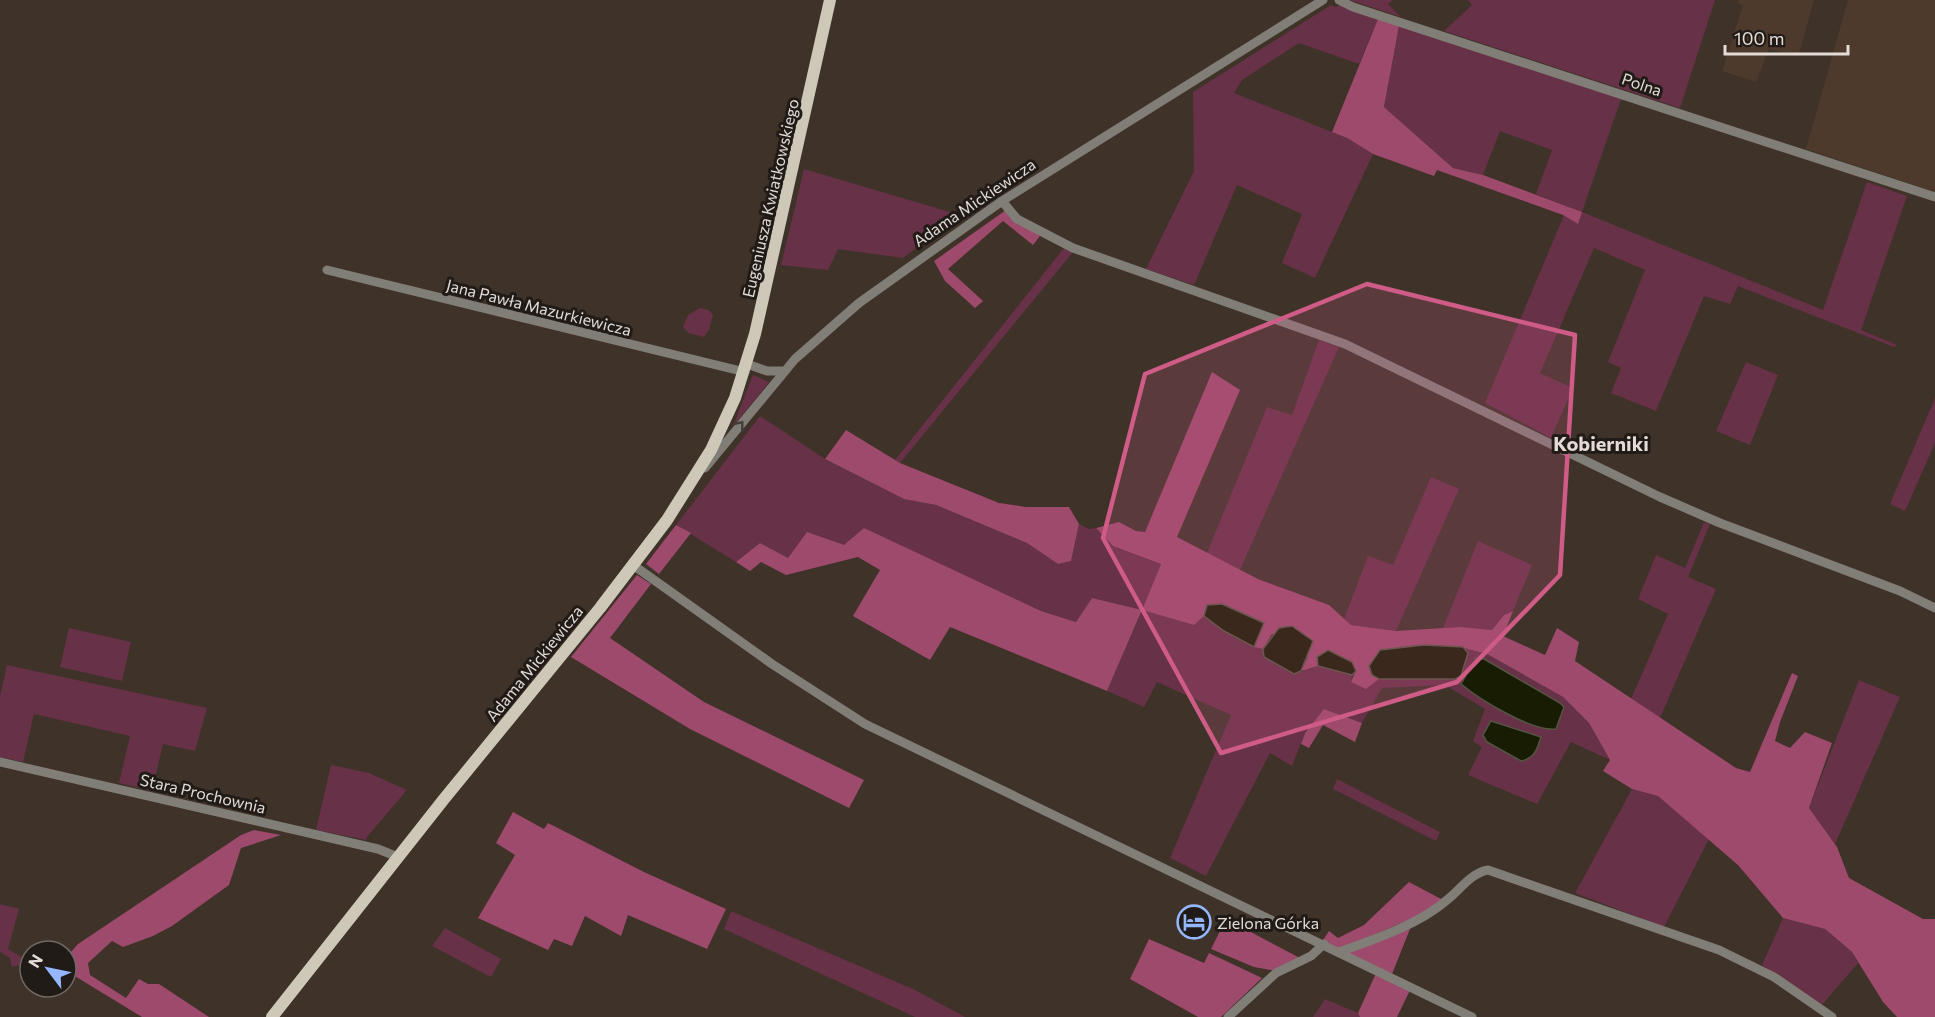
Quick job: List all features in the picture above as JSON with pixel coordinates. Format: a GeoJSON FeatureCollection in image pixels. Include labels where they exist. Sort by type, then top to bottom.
{"type":"FeatureCollection","features":[{"type":"Feature","properties":{"kind":"main road","name":"Eugeniusza Kwiatkowskiego"},"geometry":{"type":"LineString","coordinates":[[746,368],[765,295],[830,0]]}},
{"type":"Feature","properties":{"kind":"main road","name":"Adama Mickiewicza"},"geometry":{"type":"LineString","coordinates":[[272,1017],[633,565],[689,486],[726,422],[746,368]]}},
{"type":"Feature","properties":{"kind":"street","name":"Adama Mickiewicza"},"geometry":{"type":"LineString","coordinates":[[689,486],[784,371],[814,340],[859,303],[1002,201],[1323,0]]}},
{"type":"Feature","properties":{"kind":"street","name":"Polna"},"geometry":{"type":"LineString","coordinates":[[1339,0],[1353,7],[1935,197]]}},
{"type":"Feature","properties":{"kind":"street"},"geometry":{"type":"LineString","coordinates":[[1002,201],[1017,219],[1073,248],[1345,344],[1660,497],[1720,523],[1900,591],[1935,608]]}},
{"type":"Feature","properties":{"kind":"street","name":"Jana Pawła Mazurkiewicza"},"geometry":{"type":"LineString","coordinates":[[327,270],[746,368]]}},
{"type":"Feature","properties":{"kind":"street"},"geometry":{"type":"LineString","coordinates":[[746,368],[784,371]]}},
{"type":"Feature","properties":{"kind":"street"},"geometry":{"type":"LineString","coordinates":[[633,565],[772,664],[865,724],[1472,1017]]}},
{"type":"Feature","properties":{"kind":"street","name":"Stara Prochownia"},"geometry":{"type":"LineString","coordinates":[[0,762],[378,849],[398,857]]}},
{"type":"Feature","properties":{"kind":"street"},"geometry":{"type":"LineString","coordinates":[[1339,952],[1427,916],[1475,876],[1488,870],[1719,950],[1774,977],[1832,1017]]}},
{"type":"Feature","properties":{"kind":"street"},"geometry":{"type":"LineString","coordinates":[[1228,1017],[1276,974],[1311,956],[1324,944]]}},
{"type":"Feature","properties":{"kind":"highlighted area"},"geometry":{"type":"Polygon","coordinates":[[[1367,284],[1575,335],[1560,575],[1457,682],[1221,753],[1103,538],[1145,374],[1367,284]]]}},
{"type":"Feature","properties":{"kind":"shaded area"},"geometry":{"type":"Polygon","coordinates":[[[1350,0],[1393,0],[1388,4],[1401,17],[1350,0]]]}},
{"type":"Feature","properties":{"kind":"shaded area"},"geometry":{"type":"Polygon","coordinates":[[[1468,0],[1715,0],[1680,108],[1444,31],[1472,5],[1468,0]]]}},
{"type":"Feature","properties":{"kind":"shaded area"},"geometry":{"type":"Polygon","coordinates":[[[1739,0],[1814,0],[1798,57],[1769,49],[1756,82],[1722,71],[1743,5],[1738,4],[1739,0]]]}},
{"type":"Feature","properties":{"kind":"shaded area"},"geometry":{"type":"Polygon","coordinates":[[[1848,0],[1935,0],[1935,192],[1806,149],[1848,0]]]}},
{"type":"Feature","properties":{"kind":"shaded area"},"geometry":{"type":"Polygon","coordinates":[[[1341,4],[1378,19],[1359,64],[1299,43],[1242,80],[1234,93],[1347,138],[1373,154],[1315,278],[1282,263],[1302,214],[1237,185],[1194,285],[1146,269],[1194,171],[1193,92],[1331,5],[1336,7],[1341,4]]]}},
{"type":"Feature","properties":{"kind":"shaded area"},"geometry":{"type":"Polygon","coordinates":[[[1378,19],[1399,26],[1384,107],[1453,168],[1483,175],[1582,212],[1578,224],[1563,215],[1437,170],[1434,176],[1373,154],[1347,138],[1332,132],[1378,19]]]}},
{"type":"Feature","properties":{"kind":"shaded area"},"geometry":{"type":"Polygon","coordinates":[[[1399,26],[1621,99],[1582,212],[1823,310],[1867,182],[1907,196],[1861,330],[1897,345],[1894,347],[1738,286],[1730,304],[1704,296],[1656,411],[1611,393],[1621,368],[1608,362],[1645,270],[1594,248],[1540,373],[1573,388],[1551,438],[1485,403],[1564,215],[1578,224],[1581,212],[1536,194],[1552,150],[1500,131],[1483,175],[1453,168],[1384,107],[1399,26]]]}},
{"type":"Feature","properties":{"kind":"shaded area"},"geometry":{"type":"Polygon","coordinates":[[[804,169],[960,215],[903,258],[838,249],[828,270],[781,265],[804,169]]]}},
{"type":"Feature","properties":{"kind":"shaded area"},"geometry":{"type":"Polygon","coordinates":[[[1006,210],[1040,236],[1033,245],[1003,221],[948,269],[983,301],[975,308],[945,281],[934,261],[1006,210]]]}},
{"type":"Feature","properties":{"kind":"shaded area"},"geometry":{"type":"Polygon","coordinates":[[[1064,248],[1073,252],[900,463],[895,460],[1064,248]]]}},
{"type":"Feature","properties":{"kind":"shaded area"},"geometry":{"type":"Polygon","coordinates":[[[700,308],[709,310],[713,315],[709,330],[704,337],[689,333],[683,327],[688,315],[700,308]]]}},
{"type":"Feature","properties":{"kind":"shaded area"},"geometry":{"type":"Polygon","coordinates":[[[1319,340],[1339,347],[1240,570],[1207,553],[1267,407],[1292,415],[1319,340]]]}},
{"type":"Feature","properties":{"kind":"shaded area"},"geometry":{"type":"Polygon","coordinates":[[[1746,362],[1778,375],[1750,445],[1716,431],[1746,362]]]}},
{"type":"Feature","properties":{"kind":"shaded area"},"geometry":{"type":"Polygon","coordinates":[[[1212,372],[1240,390],[1177,537],[1258,579],[1329,605],[1351,625],[1396,631],[1460,627],[1492,630],[1504,615],[1513,611],[1503,636],[1545,655],[1557,628],[1579,642],[1575,661],[1736,768],[1750,772],[1792,673],[1798,676],[1775,741],[1790,748],[1805,732],[1832,743],[1809,808],[1837,847],[1849,878],[1923,919],[1935,919],[1935,1017],[1897,1017],[1883,1002],[1852,952],[1825,929],[1783,918],[1738,865],[1658,796],[1632,789],[1603,771],[1610,760],[1589,723],[1563,697],[1487,654],[1456,646],[1372,675],[1379,679],[1366,689],[1351,682],[1356,671],[1317,657],[1318,666],[1301,671],[1308,657],[1272,634],[1263,649],[1254,647],[1260,633],[1207,605],[1204,616],[1194,625],[1142,610],[1161,564],[1113,546],[1096,528],[1119,522],[1136,531],[1145,532],[1212,372]]]}},
{"type":"Feature","properties":{"kind":"shaded area"},"geometry":{"type":"Polygon","coordinates":[[[753,375],[769,382],[734,424],[753,375]]]}},
{"type":"Feature","properties":{"kind":"shaded area"},"geometry":{"type":"Polygon","coordinates":[[[1935,398],[1935,443],[1905,511],[1890,504],[1935,398]]]}},
{"type":"Feature","properties":{"kind":"shaded area"},"geometry":{"type":"Polygon","coordinates":[[[760,416],[825,459],[904,499],[936,505],[1027,543],[1058,564],[1071,560],[1079,524],[1089,529],[1096,528],[1113,546],[1161,564],[1142,610],[1194,625],[1204,616],[1239,640],[1263,649],[1264,657],[1294,674],[1318,666],[1352,675],[1351,682],[1379,678],[1456,646],[1487,654],[1563,697],[1589,723],[1610,760],[1571,742],[1537,804],[1468,775],[1482,747],[1473,741],[1485,709],[1445,685],[1382,688],[1362,723],[1324,709],[1305,733],[1292,766],[1270,753],[1206,876],[1170,858],[1231,715],[1157,682],[1144,707],[1107,691],[1142,611],[1092,598],[1076,622],[1041,611],[977,582],[844,545],[788,558],[760,543],[736,562],[676,525],[760,416]]]}},
{"type":"Feature","properties":{"kind":"shaded area"},"geometry":{"type":"Polygon","coordinates":[[[846,430],[900,463],[999,503],[1026,507],[1069,507],[1079,524],[1071,561],[1058,564],[1027,543],[936,505],[904,499],[825,459],[846,430]]]}},
{"type":"Feature","properties":{"kind":"shaded area"},"geometry":{"type":"Polygon","coordinates":[[[1431,477],[1459,489],[1396,631],[1351,625],[1344,619],[1368,556],[1393,565],[1431,477]]]}},
{"type":"Feature","properties":{"kind":"shaded area"},"geometry":{"type":"Polygon","coordinates":[[[1704,522],[1710,524],[1688,577],[1716,589],[1660,718],[1631,699],[1668,614],[1638,599],[1656,555],[1685,568],[1704,522]]]}},
{"type":"Feature","properties":{"kind":"shaded area"},"geometry":{"type":"Polygon","coordinates":[[[676,525],[691,533],[659,574],[646,564],[676,525]]]}},
{"type":"Feature","properties":{"kind":"shaded area"},"geometry":{"type":"Polygon","coordinates":[[[864,528],[1041,611],[1076,622],[1092,598],[1142,610],[1107,691],[950,627],[930,660],[853,616],[880,570],[858,557],[786,575],[761,562],[750,571],[736,562],[760,543],[788,558],[807,532],[844,545],[864,528]]]}},
{"type":"Feature","properties":{"kind":"shaded area"},"geometry":{"type":"Polygon","coordinates":[[[1478,541],[1532,565],[1513,611],[1504,615],[1492,630],[1443,628],[1478,541]]]}},
{"type":"Feature","properties":{"kind":"shaded area"},"geometry":{"type":"Polygon","coordinates":[[[637,575],[651,584],[610,638],[704,702],[864,780],[849,808],[690,729],[571,657],[637,575]]]}},
{"type":"Feature","properties":{"kind":"shaded area"},"geometry":{"type":"Polygon","coordinates":[[[1222,604],[1264,623],[1254,647],[1224,631],[1204,616],[1207,605],[1222,604]]]}},
{"type":"Feature","properties":{"kind":"shaded area"},"geometry":{"type":"Polygon","coordinates":[[[1292,626],[1313,641],[1301,671],[1294,674],[1264,657],[1263,649],[1279,628],[1292,626]]]}},
{"type":"Feature","properties":{"kind":"shaded area"},"geometry":{"type":"Polygon","coordinates":[[[69,628],[131,642],[122,681],[60,667],[69,628]]]}},
{"type":"Feature","properties":{"kind":"shaded area"},"geometry":{"type":"Polygon","coordinates":[[[1424,645],[1463,647],[1468,653],[1461,676],[1455,679],[1379,679],[1372,675],[1369,666],[1380,650],[1424,645]]]}},
{"type":"Feature","properties":{"kind":"shaded area"},"geometry":{"type":"Polygon","coordinates":[[[1328,650],[1352,662],[1356,671],[1352,675],[1318,666],[1317,657],[1328,650]]]}},
{"type":"Feature","properties":{"kind":"shaded area"},"geometry":{"type":"Polygon","coordinates":[[[1476,658],[1484,659],[1560,703],[1564,707],[1556,729],[1546,729],[1520,720],[1493,706],[1461,684],[1476,658]]]}},
{"type":"Feature","properties":{"kind":"shaded area"},"geometry":{"type":"Polygon","coordinates":[[[7,665],[207,708],[195,751],[163,744],[152,791],[119,783],[130,736],[34,714],[23,762],[0,757],[0,696],[7,665]]]}},
{"type":"Feature","properties":{"kind":"shaded area"},"geometry":{"type":"Polygon","coordinates":[[[1859,680],[1900,697],[1835,844],[1809,808],[1859,680]]]}},
{"type":"Feature","properties":{"kind":"shaded area"},"geometry":{"type":"Polygon","coordinates":[[[1324,709],[1362,723],[1355,742],[1323,725],[1309,748],[1301,744],[1305,733],[1324,709]]]}},
{"type":"Feature","properties":{"kind":"shaded area"},"geometry":{"type":"Polygon","coordinates":[[[1491,721],[1541,737],[1535,752],[1529,758],[1521,761],[1487,742],[1483,735],[1491,721]]]}},
{"type":"Feature","properties":{"kind":"shaded area"},"geometry":{"type":"Polygon","coordinates":[[[331,765],[369,773],[407,790],[366,838],[367,840],[316,830],[331,765]]]}},
{"type":"Feature","properties":{"kind":"shaded area"},"geometry":{"type":"Polygon","coordinates":[[[1337,779],[1440,832],[1436,841],[1333,789],[1337,779]]]}},
{"type":"Feature","properties":{"kind":"shaded area"},"geometry":{"type":"Polygon","coordinates":[[[1632,789],[1658,796],[1709,839],[1664,927],[1575,893],[1632,789]]]}},
{"type":"Feature","properties":{"kind":"shaded area"},"geometry":{"type":"Polygon","coordinates":[[[513,812],[544,829],[548,823],[644,872],[726,909],[707,949],[628,915],[621,936],[585,916],[572,946],[554,939],[548,950],[478,918],[515,855],[496,843],[513,812]]]}},
{"type":"Feature","properties":{"kind":"shaded area"},"geometry":{"type":"Polygon","coordinates":[[[254,830],[281,835],[241,848],[229,885],[172,926],[123,947],[112,941],[88,963],[90,975],[126,998],[139,979],[148,984],[159,984],[209,1017],[142,1017],[78,978],[78,944],[241,835],[254,830]]]}},
{"type":"Feature","properties":{"kind":"shaded area"},"geometry":{"type":"Polygon","coordinates":[[[1409,882],[1443,900],[1426,913],[1339,949],[1323,940],[1329,931],[1338,938],[1364,925],[1409,882]]]}},
{"type":"Feature","properties":{"kind":"shaded area"},"geometry":{"type":"Polygon","coordinates":[[[0,904],[19,909],[8,949],[18,955],[18,965],[12,967],[10,958],[0,952],[0,904]]]}},
{"type":"Feature","properties":{"kind":"shaded area"},"geometry":{"type":"Polygon","coordinates":[[[731,911],[913,989],[965,1017],[915,1017],[724,929],[731,911]]]}},
{"type":"Feature","properties":{"kind":"shaded area"},"geometry":{"type":"Polygon","coordinates":[[[1783,918],[1825,929],[1852,952],[1858,963],[1821,1006],[1762,965],[1783,918]]]}},
{"type":"Feature","properties":{"kind":"shaded area"},"geometry":{"type":"Polygon","coordinates":[[[1226,919],[1300,958],[1277,971],[1254,967],[1211,949],[1226,919]]]}},
{"type":"Feature","properties":{"kind":"shaded area"},"geometry":{"type":"Polygon","coordinates":[[[1412,924],[1392,974],[1413,984],[1397,1017],[1360,1017],[1358,1013],[1376,973],[1347,952],[1412,924]]]}},
{"type":"Feature","properties":{"kind":"shaded area"},"geometry":{"type":"Polygon","coordinates":[[[445,928],[501,959],[491,977],[432,946],[445,928]]]}},
{"type":"Feature","properties":{"kind":"shaded area"},"geometry":{"type":"Polygon","coordinates":[[[1149,939],[1204,963],[1209,953],[1262,978],[1221,1017],[1198,1017],[1130,979],[1149,939]]]}},
{"type":"Feature","properties":{"kind":"shaded area"},"geometry":{"type":"Polygon","coordinates":[[[1325,999],[1358,1013],[1360,1017],[1313,1017],[1325,999]]]}},
{"type":"Feature","properties":{"kind":"place","name":"Zielona Górka"},"geometry":{"type":"Point","coordinates":[1194,922]}},
{"type":"Feature","properties":{"kind":"district","name":"Kobierniki"},"geometry":{"type":"Point","coordinates":[1601,443]}}]}
